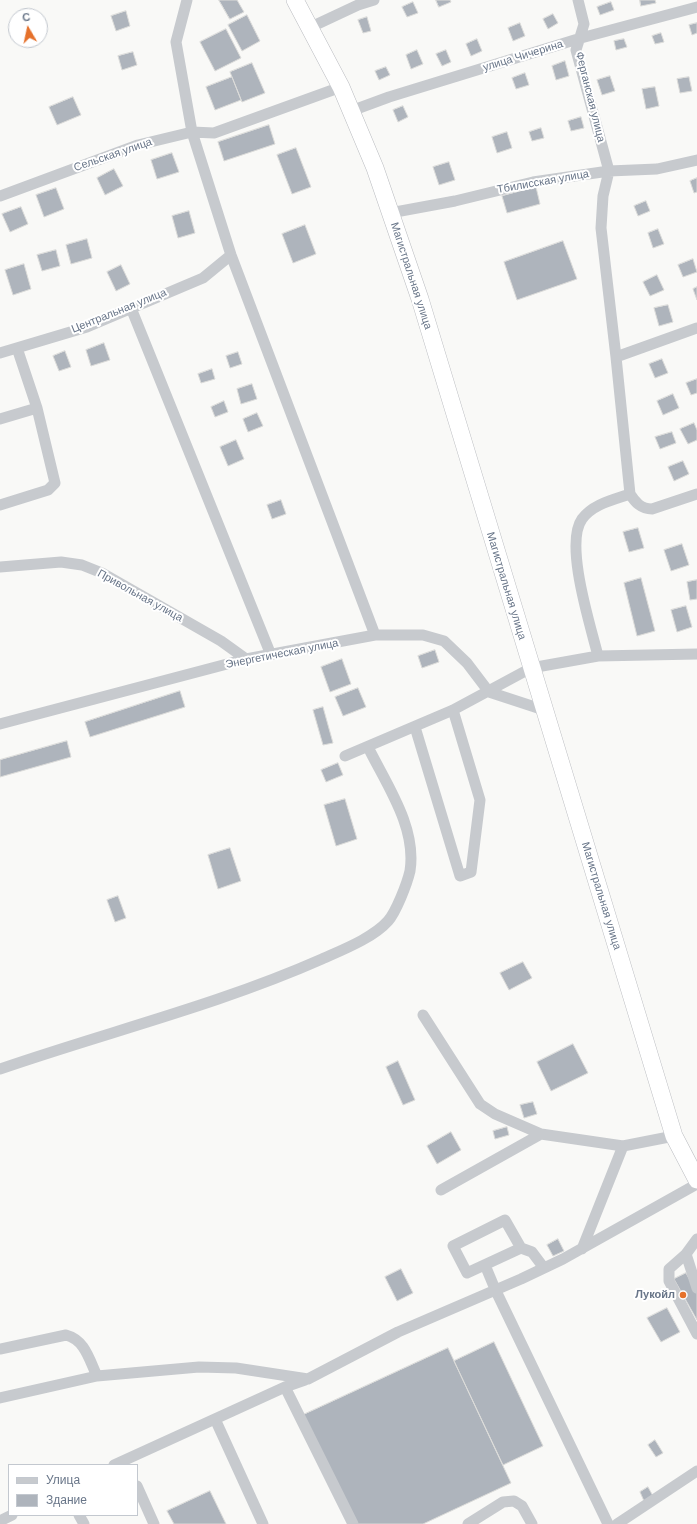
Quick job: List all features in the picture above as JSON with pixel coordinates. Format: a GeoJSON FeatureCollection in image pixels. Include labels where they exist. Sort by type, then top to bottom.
{"type":"FeatureCollection","features":[{"type":"Feature","properties":{"kind":"highway","name":"Магистральная улица"},"geometry":{"type":"LineString","coordinates":[[296,0],[341,87],[375,168],[420,299],[674,1136],[697,1180]]}},
{"type":"Feature","properties":{"kind":"street"},"geometry":{"type":"LineString","coordinates":[[187,0],[176,42],[192,132],[231,255],[375,635]]}},
{"type":"Feature","properties":{"kind":"street"},"geometry":{"type":"LineString","coordinates":[[310,27],[358,5],[374,0]]}},
{"type":"Feature","properties":{"kind":"street","name":"Ферганская улица"},"geometry":{"type":"LineString","coordinates":[[578,0],[584,24],[581,38],[576,50],[609,171]]}},
{"type":"Feature","properties":{"kind":"street","name":"улица Чичерина"},"geometry":{"type":"LineString","coordinates":[[351,111],[389,97],[581,38],[697,7]]}},
{"type":"Feature","properties":{"kind":"street","name":"Сельская улица"},"geometry":{"type":"LineString","coordinates":[[0,196],[138,145],[192,132],[214,133],[341,87]]}},
{"type":"Feature","properties":{"kind":"street","name":"Тбилисская улица"},"geometry":{"type":"LineString","coordinates":[[390,213],[455,201],[533,182],[609,171],[657,169],[697,160]]}},
{"type":"Feature","properties":{"kind":"street"},"geometry":{"type":"LineString","coordinates":[[609,171],[603,196],[601,228],[630,494],[639,505],[646,509],[652,509],[697,494]]}},
{"type":"Feature","properties":{"kind":"street","name":"Центральная улица"},"geometry":{"type":"LineString","coordinates":[[0,353],[87,327],[203,278],[231,255]]}},
{"type":"Feature","properties":{"kind":"street"},"geometry":{"type":"LineString","coordinates":[[131,308],[271,655]]}},
{"type":"Feature","properties":{"kind":"street"},"geometry":{"type":"LineString","coordinates":[[616,357],[697,328]]}},
{"type":"Feature","properties":{"kind":"street"},"geometry":{"type":"LineString","coordinates":[[0,504],[48,490],[55,483],[37,408],[18,348]]}},
{"type":"Feature","properties":{"kind":"street"},"geometry":{"type":"LineString","coordinates":[[0,419],[37,408]]}},
{"type":"Feature","properties":{"kind":"street"},"geometry":{"type":"LineString","coordinates":[[598,656],[575,558],[575,539],[581,520],[599,505],[630,494]]}},
{"type":"Feature","properties":{"kind":"street","name":"Привольная улица"},"geometry":{"type":"LineString","coordinates":[[0,567],[54,562],[82,565],[102,573],[221,640],[246,659]]}},
{"type":"Feature","properties":{"kind":"street","name":"Энергетическая улица"},"geometry":{"type":"LineString","coordinates":[[0,724],[246,659],[375,635],[423,635],[444,641],[467,663],[489,692]]}},
{"type":"Feature","properties":{"kind":"street"},"geometry":{"type":"LineString","coordinates":[[345,756],[453,710],[489,692],[531,668],[598,656],[697,654]]}},
{"type":"Feature","properties":{"kind":"street"},"geometry":{"type":"LineString","coordinates":[[489,692],[544,710]]}},
{"type":"Feature","properties":{"kind":"street"},"geometry":{"type":"LineString","coordinates":[[415,726],[460,876],[471,872],[480,800],[453,710]]}},
{"type":"Feature","properties":{"kind":"street"},"geometry":{"type":"LineString","coordinates":[[0,1069],[218,999],[292,972],[348,947],[388,921],[401,896],[410,871],[409,845],[403,817],[368,746]]}},
{"type":"Feature","properties":{"kind":"street"},"geometry":{"type":"LineString","coordinates":[[423,1015],[480,1104],[495,1114],[541,1134],[623,1146],[674,1136]]}},
{"type":"Feature","properties":{"kind":"street"},"geometry":{"type":"LineString","coordinates":[[441,1190],[541,1134]]}},
{"type":"Feature","properties":{"kind":"street"},"geometry":{"type":"LineString","coordinates":[[582,1249],[623,1146]]}},
{"type":"Feature","properties":{"kind":"street"},"geometry":{"type":"LineString","coordinates":[[127,1462],[215,1419],[286,1387],[308,1379],[398,1332],[544,1268],[582,1249],[697,1184]]}},
{"type":"Feature","properties":{"kind":"street"},"geometry":{"type":"LineString","coordinates":[[521,1248],[467,1273],[454,1246],[505,1220],[521,1248],[532,1252],[544,1268]]}},
{"type":"Feature","properties":{"kind":"street"},"geometry":{"type":"LineString","coordinates":[[697,1239],[686,1254],[670,1269],[669,1281],[697,1334]]}},
{"type":"Feature","properties":{"kind":"street"},"geometry":{"type":"LineString","coordinates":[[686,1254],[697,1288]]}},
{"type":"Feature","properties":{"kind":"street"},"geometry":{"type":"LineString","coordinates":[[485,1265],[495,1289],[608,1524]]}},
{"type":"Feature","properties":{"kind":"street"},"geometry":{"type":"LineString","coordinates":[[0,1349],[66,1335],[75,1337],[82,1344],[97,1376]]}},
{"type":"Feature","properties":{"kind":"street"},"geometry":{"type":"LineString","coordinates":[[0,1398],[97,1376],[199,1367],[236,1368],[308,1379]]}},
{"type":"Feature","properties":{"kind":"street"},"geometry":{"type":"LineString","coordinates":[[286,1387],[351,1523]]}},
{"type":"Feature","properties":{"kind":"street"},"geometry":{"type":"LineString","coordinates":[[215,1419],[262,1524]]}},
{"type":"Feature","properties":{"kind":"street"},"geometry":{"type":"LineString","coordinates":[[617,1524],[697,1471]]}},
{"type":"Feature","properties":{"kind":"street"},"geometry":{"type":"LineString","coordinates":[[138,1488],[154,1524]]}},
{"type":"Feature","properties":{"kind":"street"},"geometry":{"type":"LineString","coordinates":[[468,1524],[504,1502],[509,1501],[514,1501],[522,1506],[532,1524]]}},
{"type":"Feature","properties":{"kind":"street"},"geometry":{"type":"LineString","coordinates":[[0,1521],[10,1516]]}},
{"type":"Feature","properties":{"kind":"building"},"geometry":{"type":"Polygon","coordinates":[[[219,0],[237,0],[244,12],[230,19],[219,0]]]}},
{"type":"Feature","properties":{"kind":"building"},"geometry":{"type":"Polygon","coordinates":[[[436,0],[450,0],[451,2],[439,7],[436,0]]]}},
{"type":"Feature","properties":{"kind":"building"},"geometry":{"type":"Polygon","coordinates":[[[640,0],[655,0],[656,3],[641,6],[640,0]]]}},
{"type":"Feature","properties":{"kind":"building"},"geometry":{"type":"Polygon","coordinates":[[[413,2],[418,13],[407,17],[402,7],[413,2]]]}},
{"type":"Feature","properties":{"kind":"building"},"geometry":{"type":"Polygon","coordinates":[[[611,2],[614,10],[600,15],[597,7],[611,2]]]}},
{"type":"Feature","properties":{"kind":"building"},"geometry":{"type":"Polygon","coordinates":[[[126,11],[130,26],[116,31],[111,16],[126,11]]]}},
{"type":"Feature","properties":{"kind":"building"},"geometry":{"type":"Polygon","coordinates":[[[553,14],[558,23],[548,29],[543,19],[553,14]]]}},
{"type":"Feature","properties":{"kind":"building"},"geometry":{"type":"Polygon","coordinates":[[[247,15],[260,41],[242,51],[228,25],[247,15]]]}},
{"type":"Feature","properties":{"kind":"building"},"geometry":{"type":"Polygon","coordinates":[[[367,17],[371,31],[363,33],[358,20],[367,17]]]}},
{"type":"Feature","properties":{"kind":"building"},"geometry":{"type":"Polygon","coordinates":[[[520,23],[525,36],[513,41],[508,28],[520,23]]]}},
{"type":"Feature","properties":{"kind":"building"},"geometry":{"type":"Polygon","coordinates":[[[697,23],[697,33],[692,35],[689,25],[697,23]]]}},
{"type":"Feature","properties":{"kind":"building"},"geometry":{"type":"Polygon","coordinates":[[[226,29],[241,58],[215,71],[200,42],[226,29]]]}},
{"type":"Feature","properties":{"kind":"building"},"geometry":{"type":"Polygon","coordinates":[[[661,33],[664,42],[655,44],[652,36],[661,33]]]}},
{"type":"Feature","properties":{"kind":"building"},"geometry":{"type":"Polygon","coordinates":[[[477,39],[482,51],[471,56],[466,44],[477,39]]]}},
{"type":"Feature","properties":{"kind":"building"},"geometry":{"type":"Polygon","coordinates":[[[624,39],[627,47],[616,50],[614,41],[624,39]]]}},
{"type":"Feature","properties":{"kind":"building"},"geometry":{"type":"Polygon","coordinates":[[[417,50],[423,64],[411,69],[406,55],[417,50]]]}},
{"type":"Feature","properties":{"kind":"building"},"geometry":{"type":"Polygon","coordinates":[[[446,50],[451,62],[442,66],[436,54],[446,50]]]}},
{"type":"Feature","properties":{"kind":"building"},"geometry":{"type":"Polygon","coordinates":[[[133,52],[137,65],[122,70],[118,56],[133,52]]]}},
{"type":"Feature","properties":{"kind":"building"},"geometry":{"type":"Polygon","coordinates":[[[565,61],[569,76],[556,80],[552,66],[565,61]]]}},
{"type":"Feature","properties":{"kind":"building"},"geometry":{"type":"Polygon","coordinates":[[[252,63],[265,93],[242,102],[230,72],[252,63]]]}},
{"type":"Feature","properties":{"kind":"building"},"geometry":{"type":"Polygon","coordinates":[[[386,67],[390,75],[379,80],[375,71],[386,67]]]}},
{"type":"Feature","properties":{"kind":"building"},"geometry":{"type":"Polygon","coordinates":[[[525,73],[529,85],[516,89],[512,78],[525,73]]]}},
{"type":"Feature","properties":{"kind":"building"},"geometry":{"type":"Polygon","coordinates":[[[610,76],[615,91],[602,95],[597,80],[610,76]]]}},
{"type":"Feature","properties":{"kind":"building"},"geometry":{"type":"Polygon","coordinates":[[[232,77],[241,100],[215,110],[206,87],[232,77]]]}},
{"type":"Feature","properties":{"kind":"building"},"geometry":{"type":"Polygon","coordinates":[[[689,77],[692,91],[680,93],[677,79],[689,77]]]}},
{"type":"Feature","properties":{"kind":"building"},"geometry":{"type":"Polygon","coordinates":[[[655,87],[659,106],[646,109],[642,89],[655,87]]]}},
{"type":"Feature","properties":{"kind":"building"},"geometry":{"type":"Polygon","coordinates":[[[73,97],[81,115],[57,125],[49,107],[73,97]]]}},
{"type":"Feature","properties":{"kind":"building"},"geometry":{"type":"Polygon","coordinates":[[[403,106],[408,117],[398,122],[393,110],[403,106]]]}},
{"type":"Feature","properties":{"kind":"building"},"geometry":{"type":"Polygon","coordinates":[[[581,117],[584,128],[571,131],[568,121],[581,117]]]}},
{"type":"Feature","properties":{"kind":"building"},"geometry":{"type":"Polygon","coordinates":[[[269,125],[275,144],[224,161],[218,142],[269,125]]]}},
{"type":"Feature","properties":{"kind":"building"},"geometry":{"type":"Polygon","coordinates":[[[541,128],[544,138],[532,141],[529,132],[541,128]]]}},
{"type":"Feature","properties":{"kind":"building"},"geometry":{"type":"Polygon","coordinates":[[[507,132],[512,148],[497,153],[492,137],[507,132]]]}},
{"type":"Feature","properties":{"kind":"building"},"geometry":{"type":"Polygon","coordinates":[[[296,148],[311,187],[292,194],[277,155],[296,148]]]}},
{"type":"Feature","properties":{"kind":"building"},"geometry":{"type":"Polygon","coordinates":[[[172,153],[179,172],[157,179],[151,160],[172,153]]]}},
{"type":"Feature","properties":{"kind":"building"},"geometry":{"type":"Polygon","coordinates":[[[449,162],[455,180],[439,185],[433,167],[449,162]]]}},
{"type":"Feature","properties":{"kind":"building"},"geometry":{"type":"Polygon","coordinates":[[[114,169],[123,186],[105,195],[97,178],[114,169]]]}},
{"type":"Feature","properties":{"kind":"building"},"geometry":{"type":"Polygon","coordinates":[[[697,178],[697,192],[694,193],[690,181],[697,178]]]}},
{"type":"Feature","properties":{"kind":"building"},"geometry":{"type":"Polygon","coordinates":[[[536,187],[540,204],[507,213],[502,196],[536,187]]]}},
{"type":"Feature","properties":{"kind":"building"},"geometry":{"type":"Polygon","coordinates":[[[56,188],[64,209],[44,217],[36,195],[56,188]]]}},
{"type":"Feature","properties":{"kind":"building"},"geometry":{"type":"Polygon","coordinates":[[[646,201],[650,211],[638,216],[634,206],[646,201]]]}},
{"type":"Feature","properties":{"kind":"building"},"geometry":{"type":"Polygon","coordinates":[[[21,207],[28,224],[10,232],[2,214],[21,207]]]}},
{"type":"Feature","properties":{"kind":"building"},"geometry":{"type":"Polygon","coordinates":[[[189,211],[195,233],[178,238],[172,216],[189,211]]]}},
{"type":"Feature","properties":{"kind":"building"},"geometry":{"type":"Polygon","coordinates":[[[305,225],[316,254],[293,263],[282,234],[305,225]]]}},
{"type":"Feature","properties":{"kind":"building"},"geometry":{"type":"Polygon","coordinates":[[[658,229],[664,244],[653,248],[648,233],[658,229]]]}},
{"type":"Feature","properties":{"kind":"building"},"geometry":{"type":"Polygon","coordinates":[[[87,239],[92,258],[71,264],[66,245],[87,239]]]}},
{"type":"Feature","properties":{"kind":"building"},"geometry":{"type":"Polygon","coordinates":[[[563,241],[577,279],[517,300],[504,262],[563,241]]]}},
{"type":"Feature","properties":{"kind":"building"},"geometry":{"type":"Polygon","coordinates":[[[56,250],[60,266],[42,271],[37,255],[56,250]]]}},
{"type":"Feature","properties":{"kind":"building"},"geometry":{"type":"Polygon","coordinates":[[[693,259],[697,272],[683,277],[678,265],[693,259]]]}},
{"type":"Feature","properties":{"kind":"building"},"geometry":{"type":"Polygon","coordinates":[[[24,264],[31,289],[13,295],[5,270],[24,264]]]}},
{"type":"Feature","properties":{"kind":"building"},"geometry":{"type":"Polygon","coordinates":[[[121,265],[130,284],[116,291],[107,272],[121,265]]]}},
{"type":"Feature","properties":{"kind":"building"},"geometry":{"type":"Polygon","coordinates":[[[657,275],[664,290],[650,296],[643,282],[657,275]]]}},
{"type":"Feature","properties":{"kind":"building"},"geometry":{"type":"Polygon","coordinates":[[[697,287],[697,300],[693,289],[697,287]]]}},
{"type":"Feature","properties":{"kind":"building"},"geometry":{"type":"Polygon","coordinates":[[[668,305],[673,322],[659,326],[654,308],[668,305]]]}},
{"type":"Feature","properties":{"kind":"building"},"geometry":{"type":"Polygon","coordinates":[[[104,343],[110,360],[91,366],[86,350],[104,343]]]}},
{"type":"Feature","properties":{"kind":"building"},"geometry":{"type":"Polygon","coordinates":[[[65,351],[71,367],[59,371],[53,356],[65,351]]]}},
{"type":"Feature","properties":{"kind":"building"},"geometry":{"type":"Polygon","coordinates":[[[238,352],[242,364],[230,368],[226,356],[238,352]]]}},
{"type":"Feature","properties":{"kind":"building"},"geometry":{"type":"Polygon","coordinates":[[[662,359],[668,373],[655,378],[649,364],[662,359]]]}},
{"type":"Feature","properties":{"kind":"building"},"geometry":{"type":"Polygon","coordinates":[[[212,369],[215,379],[201,383],[198,374],[212,369]]]}},
{"type":"Feature","properties":{"kind":"building"},"geometry":{"type":"Polygon","coordinates":[[[697,379],[697,393],[691,395],[686,383],[697,379]]]}},
{"type":"Feature","properties":{"kind":"building"},"geometry":{"type":"Polygon","coordinates":[[[252,384],[257,399],[241,404],[237,389],[252,384]]]}},
{"type":"Feature","properties":{"kind":"building"},"geometry":{"type":"Polygon","coordinates":[[[673,394],[679,408],[663,415],[657,401],[673,394]]]}},
{"type":"Feature","properties":{"kind":"building"},"geometry":{"type":"Polygon","coordinates":[[[224,401],[228,412],[215,417],[211,407],[224,401]]]}},
{"type":"Feature","properties":{"kind":"building"},"geometry":{"type":"Polygon","coordinates":[[[257,413],[263,426],[248,432],[243,419],[257,413]]]}},
{"type":"Feature","properties":{"kind":"building"},"geometry":{"type":"Polygon","coordinates":[[[694,423],[697,430],[697,440],[688,444],[680,429],[694,423]]]}},
{"type":"Feature","properties":{"kind":"building"},"geometry":{"type":"Polygon","coordinates":[[[672,432],[676,443],[660,449],[655,437],[672,432]]]}},
{"type":"Feature","properties":{"kind":"building"},"geometry":{"type":"Polygon","coordinates":[[[236,440],[244,459],[228,466],[220,447],[236,440]]]}},
{"type":"Feature","properties":{"kind":"building"},"geometry":{"type":"Polygon","coordinates":[[[683,461],[689,474],[674,481],[668,467],[683,461]]]}},
{"type":"Feature","properties":{"kind":"building"},"geometry":{"type":"Polygon","coordinates":[[[281,500],[286,514],[272,519],[267,505],[281,500]]]}},
{"type":"Feature","properties":{"kind":"building"},"geometry":{"type":"Polygon","coordinates":[[[638,528],[644,548],[629,552],[623,532],[638,528]]]}},
{"type":"Feature","properties":{"kind":"building"},"geometry":{"type":"Polygon","coordinates":[[[682,544],[689,565],[671,571],[664,550],[682,544]]]}},
{"type":"Feature","properties":{"kind":"building"},"geometry":{"type":"Polygon","coordinates":[[[641,578],[655,631],[637,636],[624,583],[641,578]]]}},
{"type":"Feature","properties":{"kind":"building"},"geometry":{"type":"Polygon","coordinates":[[[697,580],[697,599],[690,600],[687,582],[697,580]]]}},
{"type":"Feature","properties":{"kind":"building"},"geometry":{"type":"Polygon","coordinates":[[[686,606],[692,627],[677,632],[671,610],[686,606]]]}},
{"type":"Feature","properties":{"kind":"building"},"geometry":{"type":"Polygon","coordinates":[[[435,650],[439,662],[422,668],[418,656],[435,650]]]}},
{"type":"Feature","properties":{"kind":"building"},"geometry":{"type":"Polygon","coordinates":[[[342,659],[351,684],[330,692],[321,667],[342,659]]]}},
{"type":"Feature","properties":{"kind":"building"},"geometry":{"type":"Polygon","coordinates":[[[358,688],[366,707],[343,716],[335,697],[358,688]]]}},
{"type":"Feature","properties":{"kind":"building"},"geometry":{"type":"Polygon","coordinates":[[[180,691],[185,707],[90,737],[85,722],[180,691]]]}},
{"type":"Feature","properties":{"kind":"building"},"geometry":{"type":"Polygon","coordinates":[[[323,707],[333,743],[323,745],[313,710],[323,707]]]}},
{"type":"Feature","properties":{"kind":"building"},"geometry":{"type":"Polygon","coordinates":[[[67,741],[71,757],[0,777],[0,760],[67,741]]]}},
{"type":"Feature","properties":{"kind":"building"},"geometry":{"type":"Polygon","coordinates":[[[338,763],[343,775],[326,782],[321,770],[338,763]]]}},
{"type":"Feature","properties":{"kind":"building"},"geometry":{"type":"Polygon","coordinates":[[[345,799],[357,839],[336,846],[324,805],[345,799]]]}},
{"type":"Feature","properties":{"kind":"building"},"geometry":{"type":"Polygon","coordinates":[[[230,848],[241,881],[218,889],[208,855],[230,848]]]}},
{"type":"Feature","properties":{"kind":"building"},"geometry":{"type":"Polygon","coordinates":[[[118,896],[126,918],[115,922],[107,900],[118,896]]]}},
{"type":"Feature","properties":{"kind":"building"},"geometry":{"type":"Polygon","coordinates":[[[523,962],[532,978],[509,990],[500,973],[523,962]]]}},
{"type":"Feature","properties":{"kind":"building"},"geometry":{"type":"Polygon","coordinates":[[[573,1044],[588,1073],[551,1091],[537,1062],[573,1044]]]}},
{"type":"Feature","properties":{"kind":"building"},"geometry":{"type":"Polygon","coordinates":[[[398,1061],[415,1100],[403,1105],[386,1067],[398,1061]]]}},
{"type":"Feature","properties":{"kind":"building"},"geometry":{"type":"Polygon","coordinates":[[[533,1102],[537,1114],[524,1118],[520,1105],[533,1102]]]}},
{"type":"Feature","properties":{"kind":"building"},"geometry":{"type":"Polygon","coordinates":[[[507,1127],[509,1135],[495,1139],[493,1131],[507,1127]]]}},
{"type":"Feature","properties":{"kind":"building"},"geometry":{"type":"Polygon","coordinates":[[[451,1132],[461,1150],[437,1164],[427,1146],[451,1132]]]}},
{"type":"Feature","properties":{"kind":"building"},"geometry":{"type":"Polygon","coordinates":[[[558,1239],[564,1251],[553,1256],[547,1245],[558,1239]]]}},
{"type":"Feature","properties":{"kind":"building"},"geometry":{"type":"Polygon","coordinates":[[[401,1269],[413,1293],[397,1301],[385,1277],[401,1269]]]}},
{"type":"Feature","properties":{"kind":"building"},"geometry":{"type":"Polygon","coordinates":[[[686,1273],[697,1293],[697,1320],[674,1279],[686,1273]]]}},
{"type":"Feature","properties":{"kind":"building"},"geometry":{"type":"Polygon","coordinates":[[[667,1308],[680,1332],[661,1342],[647,1318],[667,1308]]]}},
{"type":"Feature","properties":{"kind":"building"},"geometry":{"type":"Polygon","coordinates":[[[494,1342],[543,1446],[503,1465],[454,1361],[494,1342]]]}},
{"type":"Feature","properties":{"kind":"building"},"geometry":{"type":"Polygon","coordinates":[[[448,1348],[511,1483],[423,1524],[354,1524],[303,1415],[448,1348]]]}},
{"type":"Feature","properties":{"kind":"building"},"geometry":{"type":"Polygon","coordinates":[[[655,1440],[663,1453],[656,1457],[648,1445],[655,1440]]]}},
{"type":"Feature","properties":{"kind":"building"},"geometry":{"type":"Polygon","coordinates":[[[648,1487],[653,1496],[644,1501],[640,1492],[648,1487]]]}},
{"type":"Feature","properties":{"kind":"building"},"geometry":{"type":"Polygon","coordinates":[[[210,1491],[226,1524],[174,1524],[167,1511],[210,1491]]]}},
{"type":"Feature","properties":{"kind":"place","name":"Лукойл"},"geometry":{"type":"Point","coordinates":[683,1295]}}]}
